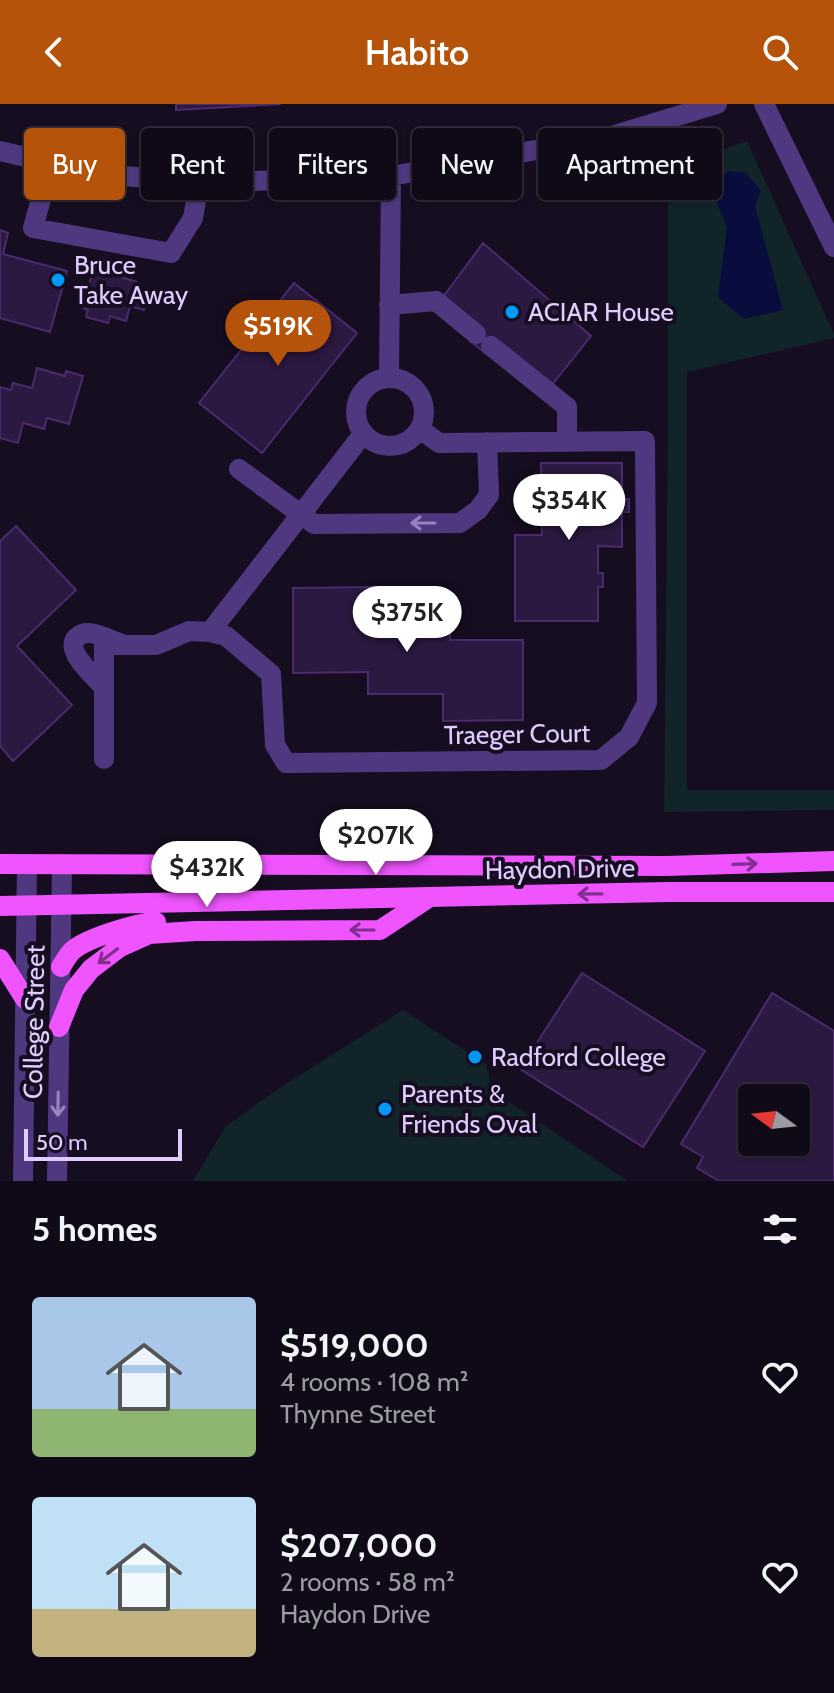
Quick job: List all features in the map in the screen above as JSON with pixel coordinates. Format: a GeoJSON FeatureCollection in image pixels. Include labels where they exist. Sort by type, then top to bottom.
{"type":"FeatureCollection","features":[{"type":"Feature","properties":{"kind":"main road","name":"Haydon Drive"},"geometry":{"type":"LineString","coordinates":[[0,864],[667,866],[834,861]]}},
{"type":"Feature","properties":{"kind":"main road","name":"Haydon Drive"},"geometry":{"type":"LineString","coordinates":[[0,906],[668,892],[834,892]]}},
{"type":"Feature","properties":{"kind":"main road"},"geometry":{"type":"LineString","coordinates":[[59,1027],[74,990],[91,969],[120,947],[149,934],[380,930],[430,897]]}},
{"type":"Feature","properties":{"kind":"main road"},"geometry":{"type":"LineString","coordinates":[[61,967],[73,950],[92,939],[144,922],[283,921],[323,900]]}},
{"type":"Feature","properties":{"kind":"main road"},"geometry":{"type":"LineString","coordinates":[[0,959],[25,999]]}},
{"type":"Feature","properties":{"kind":"street"},"geometry":{"type":"LineString","coordinates":[[396,175],[608,137],[717,104]]}},
{"type":"Feature","properties":{"kind":"street"},"geometry":{"type":"LineString","coordinates":[[764,104],[833,243]]}},
{"type":"Feature","properties":{"kind":"street"},"geometry":{"type":"LineString","coordinates":[[0,151],[24,157]]}},
{"type":"Feature","properties":{"kind":"street"},"geometry":{"type":"LineString","coordinates":[[41,200],[33,228],[171,253],[193,218],[196,200]]}},
{"type":"Feature","properties":{"kind":"street"},"geometry":{"type":"LineString","coordinates":[[389,377],[391,200]]}},
{"type":"Feature","properties":{"kind":"street"},"geometry":{"type":"LineString","coordinates":[[389,305],[436,301],[567,407],[567,442]]}},
{"type":"Feature","properties":{"kind":"street"},"geometry":{"type":"LineString","coordinates":[[389,377],[412,385],[422,398],[425,414],[420,429],[409,441],[393,446],[377,444],[363,434],[355,410],[361,394],[373,382],[389,377]]}},
{"type":"Feature","properties":{"kind":"street","name":"Traeger Court"},"geometry":{"type":"LineString","coordinates":[[210,632],[226,636],[271,674],[275,745],[286,763],[601,760],[629,737],[647,703],[645,441],[439,443],[420,429]]}},
{"type":"Feature","properties":{"kind":"street"},"geometry":{"type":"LineString","coordinates":[[104,759],[104,645],[156,645],[189,631],[210,632],[363,434]]}},
{"type":"Feature","properties":{"kind":"street"},"geometry":{"type":"LineString","coordinates":[[239,469],[314,524],[460,523],[478,510],[489,495],[487,442]]}},
{"type":"Feature","properties":{"kind":"street"},"geometry":{"type":"LineString","coordinates":[[104,687],[76,656],[74,643],[79,635],[88,633],[124,645]]}},
{"type":"Feature","properties":{"kind":"street","name":"College Street"},"geometry":{"type":"LineString","coordinates":[[23,1181],[27,864]]}},
{"type":"Feature","properties":{"kind":"street","name":"College Street"},"geometry":{"type":"LineString","coordinates":[[59,1178],[62,864]]}},
{"type":"Feature","properties":{"kind":"shaded area"},"geometry":{"type":"Polygon","coordinates":[[[747,141],[834,338],[687,372],[687,790],[834,790],[834,810],[664,812],[668,200],[722,200],[722,150],[747,141]]]}},
{"type":"Feature","properties":{"kind":"shaded area"},"geometry":{"type":"Polygon","coordinates":[[[729,171],[746,173],[761,191],[755,206],[783,310],[744,319],[718,297],[727,227],[716,200],[722,200],[722,177],[729,171]]]}},
{"type":"Feature","properties":{"kind":"shaded area","name":"Parents & Friends Oval"},"geometry":{"type":"Polygon","coordinates":[[[403,1010],[486,1064],[492,1091],[628,1181],[193,1181],[225,1127],[281,1087],[403,1010]]]}},
{"type":"Feature","properties":{"kind":"building"},"geometry":{"type":"Polygon","coordinates":[[[176,104],[281,104],[176,110],[176,104]]]}},
{"type":"Feature","properties":{"kind":"building"},"geometry":{"type":"Polygon","coordinates":[[[0,230],[8,233],[3,254],[67,271],[50,332],[0,318],[0,230]]]}},
{"type":"Feature","properties":{"kind":"building","name":"ACIAR House"},"geometry":{"type":"Polygon","coordinates":[[[483,243],[591,336],[551,386],[485,353],[470,341],[443,297],[483,243]]]}},
{"type":"Feature","properties":{"kind":"building"},"geometry":{"type":"Polygon","coordinates":[[[103,258],[125,265],[121,277],[137,282],[135,292],[148,296],[144,310],[130,306],[126,321],[110,316],[108,323],[86,317],[88,310],[83,308],[95,262],[102,263],[103,258]]]}},
{"type":"Feature","properties":{"kind":"building"},"geometry":{"type":"Polygon","coordinates":[[[294,283],[357,333],[262,453],[199,403],[294,283]]]}},
{"type":"Feature","properties":{"kind":"building"},"geometry":{"type":"Polygon","coordinates":[[[37,368],[65,376],[66,371],[83,376],[69,424],[47,418],[44,429],[23,423],[18,443],[0,438],[0,387],[11,390],[13,383],[32,388],[37,368]]]}},
{"type":"Feature","properties":{"kind":"building"},"geometry":{"type":"Polygon","coordinates":[[[541,463],[622,463],[622,499],[629,499],[629,512],[622,512],[622,547],[598,546],[598,573],[603,573],[603,587],[598,587],[598,621],[515,621],[515,535],[542,535],[541,463]]]}},
{"type":"Feature","properties":{"kind":"building"},"geometry":{"type":"Polygon","coordinates":[[[16,526],[76,590],[17,646],[72,705],[13,761],[0,746],[0,541],[16,526]]]}},
{"type":"Feature","properties":{"kind":"building"},"geometry":{"type":"Polygon","coordinates":[[[375,587],[375,612],[450,611],[450,640],[523,640],[523,720],[443,721],[443,694],[368,694],[368,672],[293,673],[293,588],[375,587]]]}},
{"type":"Feature","properties":{"kind":"building"},"geometry":{"type":"Polygon","coordinates":[[[582,973],[705,1051],[643,1147],[520,1069],[582,973]]]}},
{"type":"Feature","properties":{"kind":"building"},"geometry":{"type":"Polygon","coordinates":[[[772,993],[834,1031],[834,1181],[719,1181],[697,1168],[703,1157],[681,1144],[772,993]]]}},
{"type":"Feature","properties":{"kind":"place","name":"Bruce Take Away"},"geometry":{"type":"Point","coordinates":[58,280]}},
{"type":"Feature","properties":{"kind":"place","name":"ACIAR House"},"geometry":{"type":"Point","coordinates":[512,312]}},
{"type":"Feature","properties":{"kind":"place","name":"Radford College"},"geometry":{"type":"Point","coordinates":[475,1057]}},
{"type":"Feature","properties":{"kind":"place","name":"Parents & Friends Oval"},"geometry":{"type":"Point","coordinates":[385,1109]}}]}
